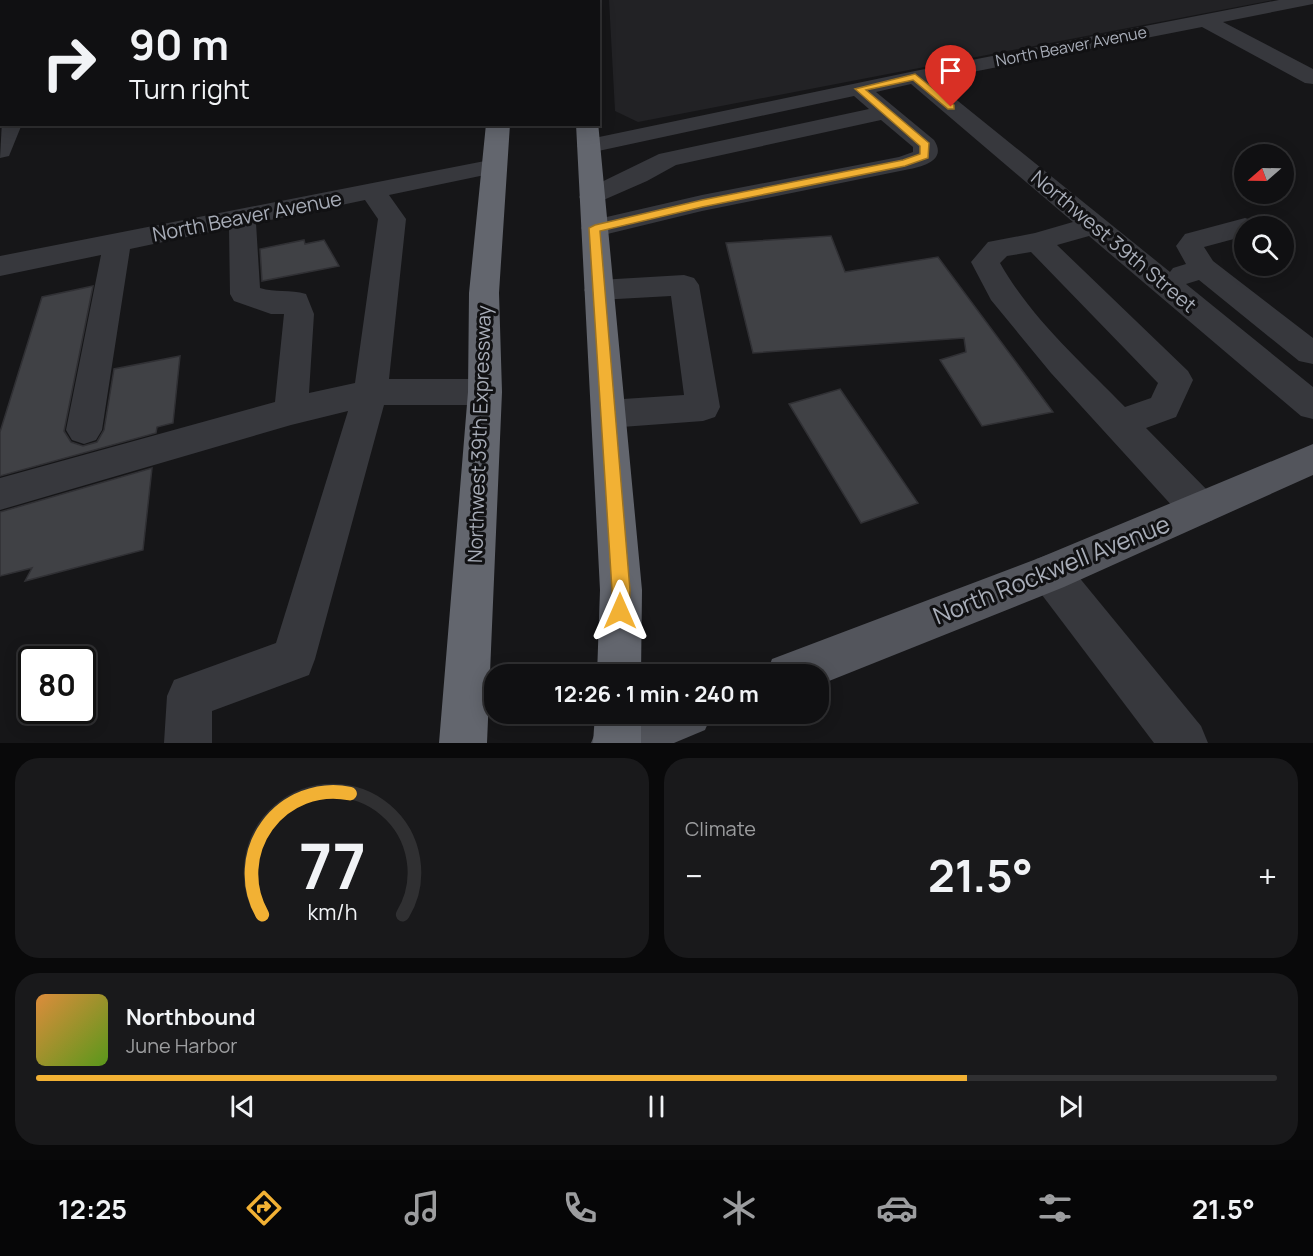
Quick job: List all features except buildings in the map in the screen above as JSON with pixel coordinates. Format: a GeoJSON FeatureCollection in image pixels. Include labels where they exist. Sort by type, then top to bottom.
{"type":"FeatureCollection","features":[{"type":"Feature","properties":{"kind":"highway","name":"Northwest 39th Expressway"},"geometry":{"type":"LineString","coordinates":[[463,743],[485,392],[484,293],[498,126]]}},
{"type":"Feature","properties":{"kind":"highway"},"geometry":{"type":"LineString","coordinates":[[588,135],[621,590],[619,664]]}},
{"type":"Feature","properties":{"kind":"main road","name":"North Rockwell Avenue"},"geometry":{"type":"LineString","coordinates":[[816,664],[1050,573],[1313,459]]}},
{"type":"Feature","properties":{"kind":"main road"},"geometry":{"type":"LineString","coordinates":[[617,735],[655,724]]}},
{"type":"Feature","properties":{"kind":"street","name":"North Beaver Avenue"},"geometry":{"type":"LineString","coordinates":[[588,135],[739,115],[915,77],[1308,0]]}},
{"type":"Feature","properties":{"kind":"street"},"geometry":{"type":"LineString","coordinates":[[1180,5],[1313,78]]}},
{"type":"Feature","properties":{"kind":"street","name":"Northwest 39th Street"},"geometry":{"type":"LineString","coordinates":[[915,77],[1313,406]]}},
{"type":"Feature","properties":{"kind":"street"},"geometry":{"type":"LineString","coordinates":[[593,213],[686,207],[905,163],[925,156],[925,145],[859,89]]}},
{"type":"Feature","properties":{"kind":"street"},"geometry":{"type":"LineString","coordinates":[[593,213],[668,159],[886,112]]}},
{"type":"Feature","properties":{"kind":"street"},"geometry":{"type":"LineString","coordinates":[[739,115],[761,139]]}},
{"type":"Feature","properties":{"kind":"street"},"geometry":{"type":"LineString","coordinates":[[0,151],[10,126]]}},
{"type":"Feature","properties":{"kind":"street"},"geometry":{"type":"LineString","coordinates":[[658,165],[686,207]]}},
{"type":"Feature","properties":{"kind":"street","name":"North Beaver Avenue"},"geometry":{"type":"LineString","coordinates":[[0,266],[495,166]]}},
{"type":"Feature","properties":{"kind":"street"},"geometry":{"type":"LineString","coordinates":[[188,743],[190,696],[293,659],[371,392],[392,219],[372,191]]}},
{"type":"Feature","properties":{"kind":"street"},"geometry":{"type":"LineString","coordinates":[[242,217],[244,294],[271,303],[295,301],[299,314],[291,411]]}},
{"type":"Feature","properties":{"kind":"street"},"geometry":{"type":"LineString","coordinates":[[1095,225],[1037,242],[998,248],[985,262],[1002,293],[1063,363],[1199,508]]}},
{"type":"Feature","properties":{"kind":"street"},"geometry":{"type":"LineString","coordinates":[[1234,229],[1195,240],[1190,246],[1203,268],[1310,353]]}},
{"type":"Feature","properties":{"kind":"street"},"geometry":{"type":"LineString","coordinates":[[84,430],[117,242]]}},
{"type":"Feature","properties":{"kind":"street"},"geometry":{"type":"LineString","coordinates":[[1037,242],[1176,380],[1164,407],[1119,423]]}},
{"type":"Feature","properties":{"kind":"street"},"geometry":{"type":"LineString","coordinates":[[1161,280],[1203,268]]}},
{"type":"Feature","properties":{"kind":"street"},"geometry":{"type":"LineString","coordinates":[[599,290],[684,285],[703,406],[608,414]]}},
{"type":"Feature","properties":{"kind":"street"},"geometry":{"type":"LineString","coordinates":[[0,494],[291,411],[371,392],[485,392]]}},
{"type":"Feature","properties":{"kind":"street"},"geometry":{"type":"LineString","coordinates":[[1050,573],[1184,743]]}},
{"type":"Feature","properties":{"kind":"shaded area"},"geometry":{"type":"Polygon","coordinates":[[[609,0],[1273,0],[638,122],[615,111],[609,0]]]}},
{"type":"Feature","properties":{"kind":"route"},"geometry":{"type":"LineString","coordinates":[[620,611],[621,590],[595,228],[702,203],[905,163],[925,156],[925,145],[859,89],[915,77],[951,107]]}}]}
